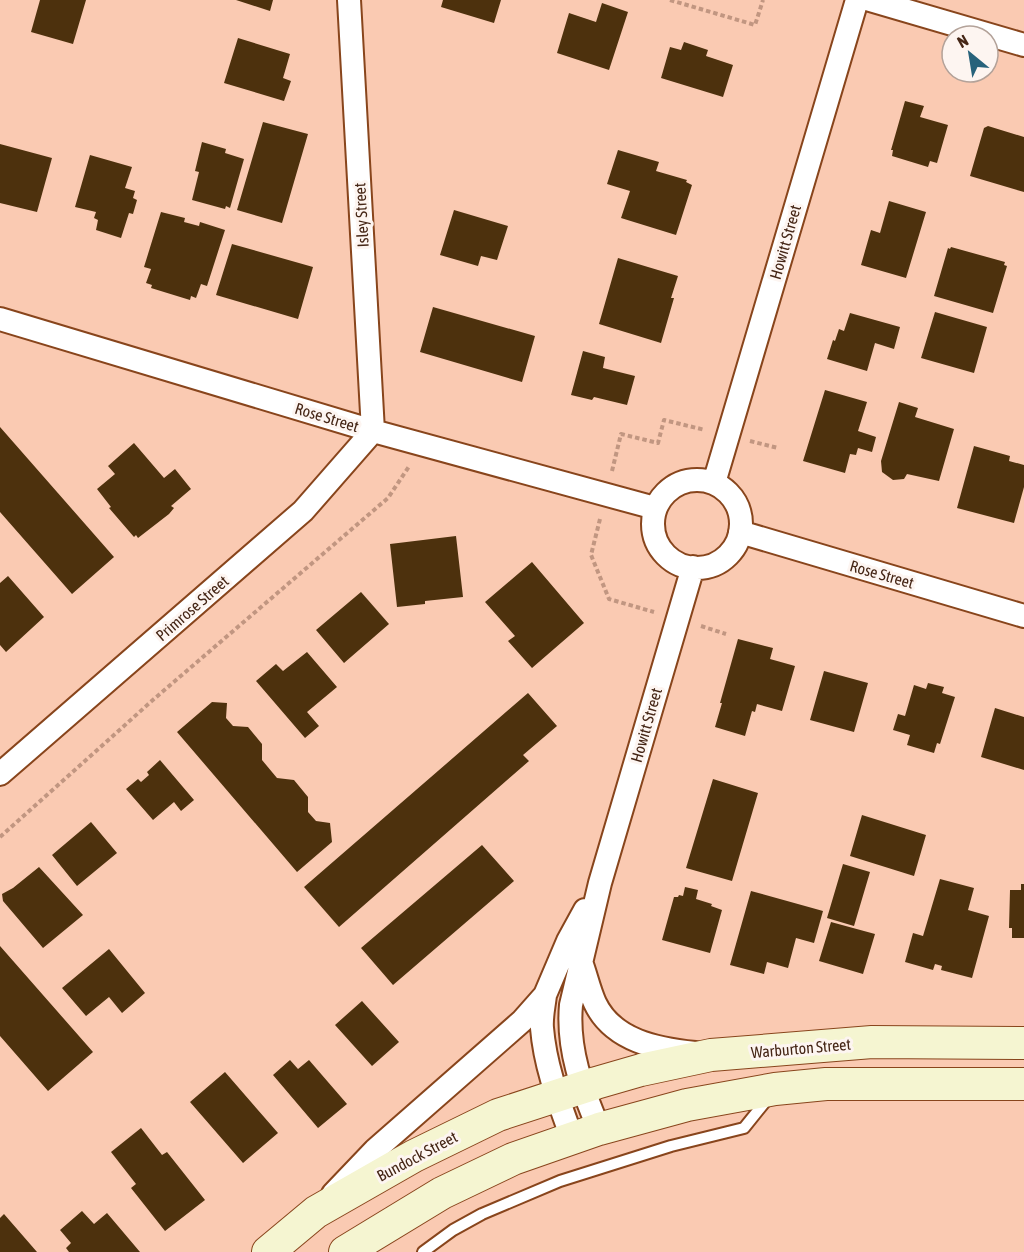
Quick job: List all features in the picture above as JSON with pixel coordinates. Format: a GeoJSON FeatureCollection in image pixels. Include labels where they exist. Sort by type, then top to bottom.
{"type":"FeatureCollection","features":[{"type":"Feature","properties":{"kind":"main road","name":"Warburton Street"},"geometry":{"type":"LineString","coordinates":[[569,1091],[641,1070],[711,1055],[872,1042],[1024,1043]]}},
{"type":"Feature","properties":{"kind":"main road"},"geometry":{"type":"LineString","coordinates":[[345,1252],[442,1193],[513,1159],[586,1133],[687,1105],[775,1089],[826,1084],[1024,1084]]}},
{"type":"Feature","properties":{"kind":"main road","name":"Bundock Street"},"geometry":{"type":"LineString","coordinates":[[268,1252],[316,1212],[379,1175],[452,1136],[498,1115],[569,1091]]}},
{"type":"Feature","properties":{"kind":"street","name":"Isley Street"},"geometry":{"type":"LineString","coordinates":[[349,0],[373,430]]}},
{"type":"Feature","properties":{"kind":"street","name":"Howitt Street"},"geometry":{"type":"LineString","coordinates":[[714,483],[857,0]]}},
{"type":"Feature","properties":{"kind":"street"},"geometry":{"type":"LineString","coordinates":[[870,0],[1024,45]]}},
{"type":"Feature","properties":{"kind":"street","name":"Rose Street"},"geometry":{"type":"LineString","coordinates":[[0,319],[373,430],[656,508]]}},
{"type":"Feature","properties":{"kind":"street","name":"Primrose Street"},"geometry":{"type":"LineString","coordinates":[[0,774],[303,511],[373,430]]}},
{"type":"Feature","properties":{"kind":"street"},"geometry":{"type":"LineString","coordinates":[[700,480],[714,483],[727,491],[736,503],[741,518],[740,532],[728,555],[717,562],[693,567],[679,564],[659,547],[654,535],[653,522],[656,508],[662,496],[673,486],[686,481],[700,480]]}},
{"type":"Feature","properties":{"kind":"street","name":"Rose Street"},"geometry":{"type":"LineString","coordinates":[[740,532],[1024,616]]}},
{"type":"Feature","properties":{"kind":"street","name":"Howitt Street"},"geometry":{"type":"LineString","coordinates":[[569,1091],[573,1055],[569,1026],[571,1005],[581,962],[600,883],[693,567]]}},
{"type":"Feature","properties":{"kind":"street","name":"Howitt Street"},"geometry":{"type":"LineString","coordinates":[[586,1133],[569,1091],[547,1061],[542,1026],[545,995],[568,940],[600,883]]}},
{"type":"Feature","properties":{"kind":"street"},"geometry":{"type":"LineString","coordinates":[[581,962],[594,1001],[601,1014],[627,1038],[673,1051],[711,1055]]}},
{"type":"Feature","properties":{"kind":"street","name":"Howitt Street"},"geometry":{"type":"LineString","coordinates":[[316,1212],[375,1150],[522,1021],[545,995]]}},
{"type":"Feature","properties":{"kind":"lane"},"geometry":{"type":"LineString","coordinates":[[423,1252],[453,1230],[482,1214],[560,1181],[671,1146],[744,1128],[775,1089]]}},
{"type":"Feature","properties":{"kind":"path"},"geometry":{"type":"LineString","coordinates":[[670,0],[755,25],[763,0]]}},
{"type":"Feature","properties":{"kind":"path"},"geometry":{"type":"LineString","coordinates":[[0,837],[154,699],[388,498],[423,444]]}},
{"type":"Feature","properties":{"kind":"building"},"geometry":{"type":"Polygon","coordinates":[[[40,0],[86,0],[73,44],[31,32],[40,0]]]}},
{"type":"Feature","properties":{"kind":"building"},"geometry":{"type":"Polygon","coordinates":[[[236,0],[273,0],[270,11],[236,0]]]}},
{"type":"Feature","properties":{"kind":"building"},"geometry":{"type":"Polygon","coordinates":[[[443,0],[501,0],[494,23],[441,7],[443,0]]]}},
{"type":"Feature","properties":{"kind":"building"},"geometry":{"type":"Polygon","coordinates":[[[602,3],[628,12],[609,70],[557,53],[569,13],[596,22],[602,3]]]}},
{"type":"Feature","properties":{"kind":"building"},"geometry":{"type":"Polygon","coordinates":[[[238,38],[290,54],[283,78],[291,81],[284,101],[224,83],[238,38]]]}},
{"type":"Feature","properties":{"kind":"building"},"geometry":{"type":"Polygon","coordinates":[[[684,42],[708,50],[706,56],[733,65],[723,97],[661,78],[670,47],[681,50],[684,42]]]}},
{"type":"Feature","properties":{"kind":"building"},"geometry":{"type":"Polygon","coordinates":[[[905,101],[924,106],[920,117],[948,125],[937,163],[930,161],[928,167],[892,156],[893,150],[891,150],[905,101]]]}},
{"type":"Feature","properties":{"kind":"building"},"geometry":{"type":"Polygon","coordinates":[[[263,122],[308,134],[282,223],[237,210],[263,122]]]}},
{"type":"Feature","properties":{"kind":"building"},"geometry":{"type":"Polygon","coordinates":[[[988,126],[1024,137],[1024,192],[970,176],[984,128],[988,126]]]}},
{"type":"Feature","properties":{"kind":"building"},"geometry":{"type":"Polygon","coordinates":[[[202,142],[226,149],[225,153],[244,159],[230,208],[226,206],[225,209],[192,200],[199,172],[195,171],[202,142]]]}},
{"type":"Feature","properties":{"kind":"building"},"geometry":{"type":"Polygon","coordinates":[[[0,144],[52,158],[37,212],[0,203],[0,144]]]}},
{"type":"Feature","properties":{"kind":"building"},"geometry":{"type":"Polygon","coordinates":[[[618,150],[659,162],[656,171],[687,180],[686,182],[692,185],[676,235],[621,218],[630,191],[607,184],[618,150]]]}},
{"type":"Feature","properties":{"kind":"building"},"geometry":{"type":"Polygon","coordinates":[[[90,155],[132,167],[125,188],[135,191],[133,198],[137,200],[133,214],[129,213],[121,238],[96,230],[98,220],[94,218],[96,212],[75,207],[90,155]]]}},
{"type":"Feature","properties":{"kind":"building"},"geometry":{"type":"Polygon","coordinates":[[[889,201],[926,212],[906,278],[861,265],[871,230],[880,233],[889,201]]]}},
{"type":"Feature","properties":{"kind":"building"},"geometry":{"type":"Polygon","coordinates":[[[454,210],[508,226],[497,260],[481,256],[478,266],[440,255],[454,210]]]}},
{"type":"Feature","properties":{"kind":"building"},"geometry":{"type":"Polygon","coordinates":[[[161,212],[185,218],[184,222],[199,226],[200,222],[225,230],[207,286],[201,284],[196,298],[191,296],[190,300],[151,288],[152,285],[146,283],[151,269],[144,267],[161,212]]]}},
{"type":"Feature","properties":{"kind":"building"},"geometry":{"type":"Polygon","coordinates":[[[232,244],[313,267],[298,319],[216,295],[232,244]]]}},
{"type":"Feature","properties":{"kind":"building"},"geometry":{"type":"Polygon","coordinates":[[[948,248],[1005,262],[1004,265],[1007,266],[993,313],[934,296],[948,248]]]}},
{"type":"Feature","properties":{"kind":"building"},"geometry":{"type":"Polygon","coordinates":[[[618,258],[678,276],[661,343],[599,324],[618,258]]]}},
{"type":"Feature","properties":{"kind":"building"},"geometry":{"type":"Polygon","coordinates":[[[433,307],[535,336],[522,382],[420,352],[433,307]]]}},
{"type":"Feature","properties":{"kind":"building"},"geometry":{"type":"Polygon","coordinates":[[[935,312],[987,327],[974,373],[921,358],[935,312]]]}},
{"type":"Feature","properties":{"kind":"building"},"geometry":{"type":"Polygon","coordinates":[[[850,313],[900,327],[894,349],[875,343],[867,371],[827,359],[833,340],[835,341],[839,329],[844,331],[850,313]]]}},
{"type":"Feature","properties":{"kind":"building"},"geometry":{"type":"Polygon","coordinates":[[[583,351],[605,357],[603,368],[635,376],[627,405],[594,397],[592,400],[571,395],[583,351]]]}},
{"type":"Feature","properties":{"kind":"building"},"geometry":{"type":"Polygon","coordinates":[[[825,390],[867,402],[858,431],[876,437],[872,452],[858,448],[856,455],[850,454],[845,473],[803,461],[825,390]]]}},
{"type":"Feature","properties":{"kind":"building"},"geometry":{"type":"Polygon","coordinates":[[[899,402],[918,408],[915,417],[954,429],[939,481],[907,474],[904,479],[893,480],[882,472],[881,461],[899,402]]]}},
{"type":"Feature","properties":{"kind":"building"},"geometry":{"type":"Polygon","coordinates":[[[0,427],[114,557],[72,594],[0,512],[0,427]]]}},
{"type":"Feature","properties":{"kind":"building"},"geometry":{"type":"Polygon","coordinates":[[[134,443],[164,478],[175,469],[191,489],[171,506],[174,508],[169,514],[138,538],[136,535],[134,537],[109,508],[111,507],[97,489],[115,474],[108,466],[134,443]]]}},
{"type":"Feature","properties":{"kind":"building"},"geometry":{"type":"Polygon","coordinates":[[[974,446],[1010,456],[1009,461],[1024,465],[1024,487],[1014,523],[957,508],[974,446]]]}},
{"type":"Feature","properties":{"kind":"building"},"geometry":{"type":"Polygon","coordinates":[[[456,536],[463,597],[397,607],[390,544],[456,536]]]}},
{"type":"Feature","properties":{"kind":"building"},"geometry":{"type":"Polygon","coordinates":[[[532,562],[584,623],[532,668],[508,641],[515,636],[485,602],[532,562]]]}},
{"type":"Feature","properties":{"kind":"building"},"geometry":{"type":"Polygon","coordinates":[[[8,576],[44,617],[6,652],[0,645],[0,583],[8,576]]]}},
{"type":"Feature","properties":{"kind":"building"},"geometry":{"type":"Polygon","coordinates":[[[361,592],[389,624],[344,663],[316,630],[361,592]]]}},
{"type":"Feature","properties":{"kind":"building"},"geometry":{"type":"Polygon","coordinates":[[[738,639],[773,648],[770,659],[795,666],[782,711],[757,704],[755,712],[752,711],[745,736],[715,727],[738,639]]]}},
{"type":"Feature","properties":{"kind":"building"},"geometry":{"type":"Polygon","coordinates":[[[307,652],[337,687],[307,712],[319,726],[305,738],[256,681],[276,664],[283,671],[307,652]]]}},
{"type":"Feature","properties":{"kind":"building"},"geometry":{"type":"Polygon","coordinates":[[[824,671],[868,683],[854,732],[810,720],[824,671]]]}},
{"type":"Feature","properties":{"kind":"building"},"geometry":{"type":"Polygon","coordinates":[[[928,683],[944,687],[942,693],[955,697],[940,744],[937,743],[934,753],[907,745],[910,735],[893,730],[898,714],[905,716],[914,685],[926,689],[928,683]]]}},
{"type":"Feature","properties":{"kind":"building"},"geometry":{"type":"Polygon","coordinates":[[[528,693],[557,726],[523,755],[529,761],[339,927],[304,887],[528,693]]]}},
{"type":"Feature","properties":{"kind":"building"},"geometry":{"type":"Polygon","coordinates":[[[212,702],[227,703],[226,718],[233,726],[248,727],[262,744],[262,760],[277,778],[294,780],[308,797],[308,812],[316,821],[330,823],[332,842],[297,872],[177,732],[212,702]]]}},
{"type":"Feature","properties":{"kind":"building"},"geometry":{"type":"Polygon","coordinates":[[[995,708],[1024,717],[1024,770],[981,757],[995,708]]]}},
{"type":"Feature","properties":{"kind":"building"},"geometry":{"type":"Polygon","coordinates":[[[160,760],[194,800],[181,811],[174,802],[153,820],[126,789],[138,779],[141,782],[149,775],[147,772],[160,760]]]}},
{"type":"Feature","properties":{"kind":"building"},"geometry":{"type":"Polygon","coordinates":[[[713,779],[758,793],[732,881],[686,868],[713,779]]]}},
{"type":"Feature","properties":{"kind":"building"},"geometry":{"type":"Polygon","coordinates":[[[862,815],[926,835],[914,876],[850,856],[862,815]]]}},
{"type":"Feature","properties":{"kind":"building"},"geometry":{"type":"Polygon","coordinates":[[[91,822],[117,853],[77,886],[52,855],[91,822]]]}},
{"type":"Feature","properties":{"kind":"building"},"geometry":{"type":"Polygon","coordinates":[[[482,845],[514,881],[393,985],[361,948],[482,845]]]}},
{"type":"Feature","properties":{"kind":"building"},"geometry":{"type":"Polygon","coordinates":[[[843,864],[870,872],[854,926],[827,918],[843,864]]]}},
{"type":"Feature","properties":{"kind":"building"},"geometry":{"type":"Polygon","coordinates":[[[39,867],[83,915],[43,948],[3,901],[2,894],[39,867]]]}},
{"type":"Feature","properties":{"kind":"building"},"geometry":{"type":"Polygon","coordinates":[[[940,879],[974,888],[968,910],[989,916],[972,978],[941,970],[942,966],[935,964],[933,970],[905,962],[913,933],[923,936],[940,879]]]}},
{"type":"Feature","properties":{"kind":"building"},"geometry":{"type":"Polygon","coordinates":[[[1021,884],[1024,884],[1024,938],[1012,938],[1012,928],[1009,928],[1010,890],[1021,890],[1021,884]]]}},
{"type":"Feature","properties":{"kind":"building"},"geometry":{"type":"Polygon","coordinates":[[[685,887],[698,890],[696,899],[722,910],[710,953],[662,940],[674,897],[683,896],[685,887]]]}},
{"type":"Feature","properties":{"kind":"building"},"geometry":{"type":"Polygon","coordinates":[[[751,891],[823,911],[814,943],[796,938],[788,968],[767,962],[764,974],[730,965],[751,891]]]}},
{"type":"Feature","properties":{"kind":"building"},"geometry":{"type":"Polygon","coordinates":[[[831,922],[875,934],[863,974],[819,961],[831,922]]]}},
{"type":"Feature","properties":{"kind":"building"},"geometry":{"type":"Polygon","coordinates":[[[0,946],[93,1052],[48,1091],[0,1036],[0,946]]]}},
{"type":"Feature","properties":{"kind":"building"},"geometry":{"type":"Polygon","coordinates":[[[109,949],[145,993],[122,1013],[109,997],[86,1016],[62,988],[109,949]]]}},
{"type":"Feature","properties":{"kind":"building"},"geometry":{"type":"Polygon","coordinates":[[[362,1001],[399,1042],[372,1066],[335,1025],[362,1001]]]}},
{"type":"Feature","properties":{"kind":"building"},"geometry":{"type":"Polygon","coordinates":[[[290,1060],[298,1069],[309,1060],[347,1104],[318,1128],[273,1075],[290,1060]]]}},
{"type":"Feature","properties":{"kind":"building"},"geometry":{"type":"Polygon","coordinates":[[[225,1072],[278,1133],[243,1163],[190,1102],[225,1072]]]}},
{"type":"Feature","properties":{"kind":"building"},"geometry":{"type":"Polygon","coordinates":[[[141,1128],[162,1155],[167,1152],[205,1200],[165,1231],[131,1188],[136,1184],[111,1152],[141,1128]]]}},
{"type":"Feature","properties":{"kind":"building"},"geometry":{"type":"Polygon","coordinates":[[[82,1211],[94,1224],[107,1213],[140,1252],[69,1252],[66,1248],[71,1243],[60,1230],[82,1211]]]}},
{"type":"Feature","properties":{"kind":"building"},"geometry":{"type":"Polygon","coordinates":[[[4,1214],[37,1252],[0,1252],[0,1218],[4,1214]]]}}]}
